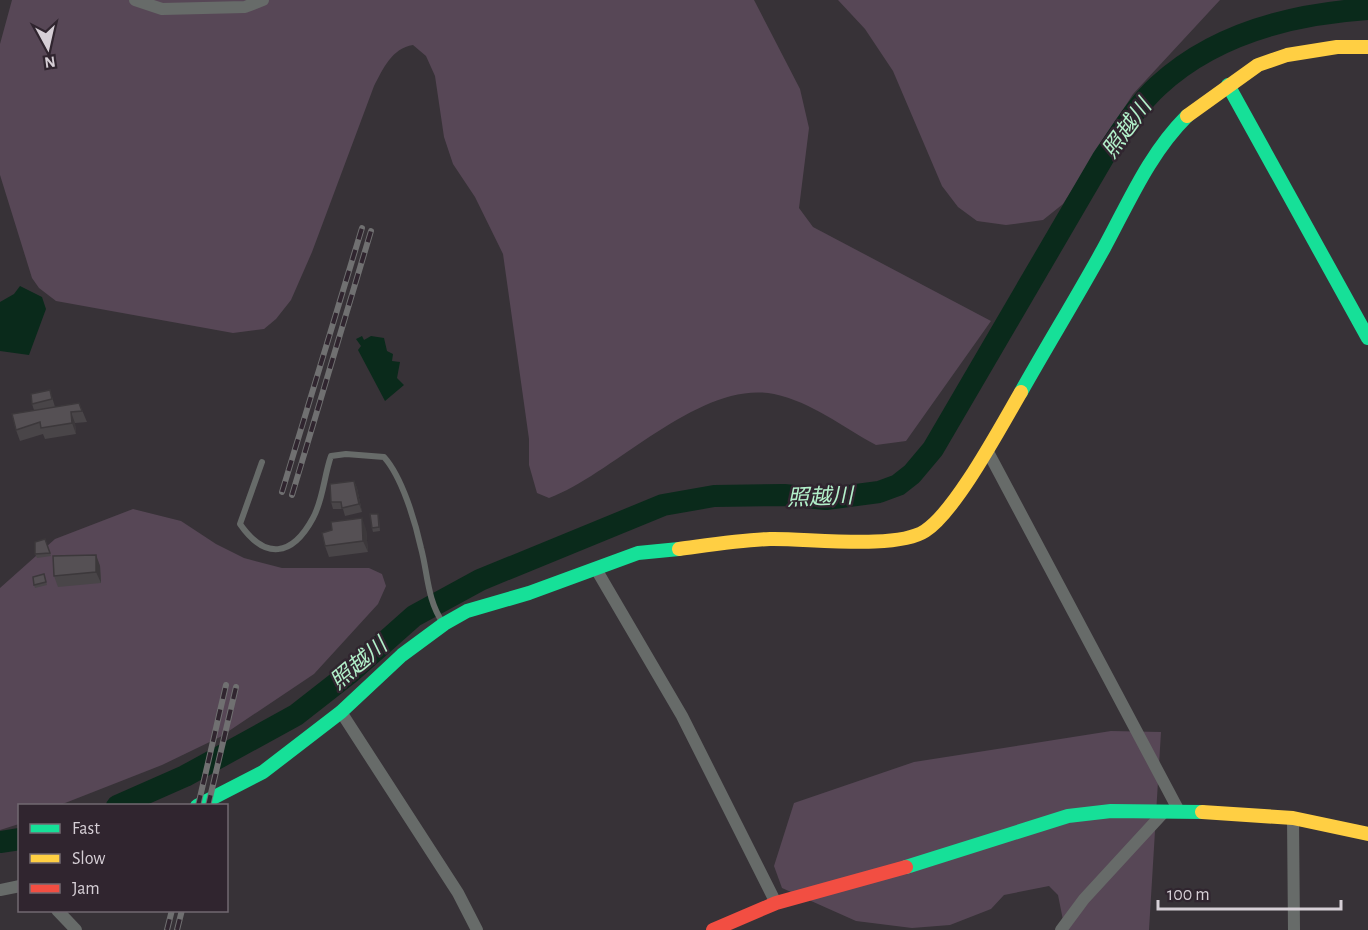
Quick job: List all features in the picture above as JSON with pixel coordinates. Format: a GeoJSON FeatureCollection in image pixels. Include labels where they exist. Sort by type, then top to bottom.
{"type":"FeatureCollection","features":[{"type":"Feature","properties":{"kind":"street"},"geometry":{"type":"LineString","coordinates":[[135,0],[162,9],[245,6],[263,0]]}},
{"type":"Feature","properties":{"kind":"street"},"geometry":{"type":"LineString","coordinates":[[201,804],[263,772],[341,712],[440,618],[596,569],[638,553],[768,539],[882,541],[908,538],[924,532],[941,518],[987,450],[1104,248],[1148,164],[1168,135],[1194,109],[1258,65],[1287,55],[1337,47],[1368,47]]}},
{"type":"Feature","properties":{"kind":"street"},"geometry":{"type":"LineString","coordinates":[[1228,84],[1368,338]]}},
{"type":"Feature","properties":{"kind":"street"},"geometry":{"type":"LineString","coordinates":[[987,450],[1172,811]]}},
{"type":"Feature","properties":{"kind":"street"},"geometry":{"type":"LineString","coordinates":[[596,569],[682,716],[776,903]]}},
{"type":"Feature","properties":{"kind":"street"},"geometry":{"type":"LineString","coordinates":[[341,712],[458,893],[477,930]]}},
{"type":"Feature","properties":{"kind":"street"},"geometry":{"type":"LineString","coordinates":[[714,930],[776,903],[886,873],[1068,816],[1111,811],[1172,811],[1293,818],[1368,834]]}},
{"type":"Feature","properties":{"kind":"street"},"geometry":{"type":"LineString","coordinates":[[1060,930],[1084,899],[1172,811]]}},
{"type":"Feature","properties":{"kind":"street"},"geometry":{"type":"LineString","coordinates":[[1293,818],[1294,930]]}},
{"type":"Feature","properties":{"kind":"street"},"geometry":{"type":"LineString","coordinates":[[0,890],[18,886]]}},
{"type":"Feature","properties":{"kind":"street"},"geometry":{"type":"LineString","coordinates":[[59,912],[76,930]]}},
{"type":"Feature","properties":{"kind":"lane"},"geometry":{"type":"LineString","coordinates":[[262,462],[240,524],[252,542],[272,550],[286,548],[301,536],[314,517],[331,456],[346,454],[384,457],[393,467],[422,548],[427,583],[440,618]]}},
{"type":"Feature","properties":{"kind":"shaded area"},"geometry":{"type":"Polygon","coordinates":[[[12,0],[754,0],[800,89],[809,128],[799,208],[813,227],[991,321],[906,441],[876,445],[801,403],[774,394],[746,393],[717,400],[688,414],[575,486],[549,498],[537,493],[529,465],[529,439],[503,254],[475,197],[453,164],[444,137],[435,76],[426,56],[413,45],[406,47],[399,50],[389,60],[381,73],[374,86],[312,252],[291,300],[276,319],[264,329],[233,333],[56,301],[39,288],[32,278],[0,175],[0,44],[12,0]]]}},
{"type":"Feature","properties":{"kind":"shaded area"},"geometry":{"type":"Polygon","coordinates":[[[838,0],[1220,0],[1133,94],[1063,204],[1043,220],[1006,225],[977,221],[958,207],[942,186],[893,71],[865,29],[838,0]]]}},
{"type":"Feature","properties":{"kind":"shaded area"},"geometry":{"type":"Polygon","coordinates":[[[20,286],[42,297],[46,309],[29,355],[0,351],[0,302],[14,294],[20,286]]]}},
{"type":"Feature","properties":{"kind":"shaded area"},"geometry":{"type":"Polygon","coordinates":[[[362,336],[364,340],[371,336],[384,338],[387,351],[393,354],[392,361],[400,362],[397,378],[404,385],[385,401],[358,350],[361,346],[356,339],[362,336]]]}},
{"type":"Feature","properties":{"kind":"shaded area"},"geometry":{"type":"Polygon","coordinates":[[[133,509],[181,521],[216,544],[244,558],[282,568],[369,568],[382,574],[386,586],[378,604],[314,674],[220,737],[162,765],[63,804],[18,804],[18,824],[0,830],[0,588],[55,539],[133,509]]]}},
{"type":"Feature","properties":{"kind":"shaded area"},"geometry":{"type":"Polygon","coordinates":[[[1111,731],[1161,732],[1149,930],[1065,930],[1058,895],[1049,886],[1004,895],[991,909],[950,925],[912,928],[856,921],[782,888],[774,866],[794,803],[914,762],[1111,731]]]}},
{"type":"Feature","properties":{"kind":"building"},"geometry":{"type":"Polygon","coordinates":[[[50,390],[52,399],[32,404],[31,394],[50,390]]]}},
{"type":"Feature","properties":{"kind":"building"},"geometry":{"type":"Polygon","coordinates":[[[79,403],[82,411],[71,412],[72,423],[41,428],[40,422],[16,430],[12,414],[79,403]]]}},
{"type":"Feature","properties":{"kind":"building"},"geometry":{"type":"Polygon","coordinates":[[[354,481],[359,504],[342,508],[341,502],[331,502],[330,484],[354,481]]]}},
{"type":"Feature","properties":{"kind":"building"},"geometry":{"type":"Polygon","coordinates":[[[370,514],[378,514],[379,527],[372,528],[370,514]]]}},
{"type":"Feature","properties":{"kind":"building"},"geometry":{"type":"Polygon","coordinates":[[[362,518],[363,541],[325,546],[322,533],[332,530],[331,522],[362,518]]]}},
{"type":"Feature","properties":{"kind":"building"},"geometry":{"type":"Polygon","coordinates":[[[45,539],[50,553],[35,554],[35,542],[45,539]]]}},
{"type":"Feature","properties":{"kind":"building"},"geometry":{"type":"Polygon","coordinates":[[[96,555],[96,572],[54,576],[53,556],[96,555]]]}},
{"type":"Feature","properties":{"kind":"building"},"geometry":{"type":"Polygon","coordinates":[[[44,574],[46,582],[34,585],[33,577],[44,574]]]}},
{"type":"Feature","properties":{"kind":"waterway","name":"照越川"},"geometry":{"type":"LineString","coordinates":[[122,804],[185,776],[296,715],[351,672],[414,616],[480,580],[663,505],[714,496],[784,495],[826,499],[879,492],[898,485],[912,474],[933,449],[1103,158],[1150,94],[1180,68],[1204,52],[1229,40],[1283,22],[1368,9]]}},
{"type":"Feature","properties":{"kind":"waterway","name":"照越川"},"geometry":{"type":"LineString","coordinates":[[0,842],[18,839]]}},
{"type":"Feature","properties":{"kind":"railway"},"geometry":{"type":"LineString","coordinates":[[282,492],[362,228]]}},
{"type":"Feature","properties":{"kind":"railway"},"geometry":{"type":"LineString","coordinates":[[292,495],[371,231]]}},
{"type":"Feature","properties":{"kind":"railway"},"geometry":{"type":"LineString","coordinates":[[198,804],[226,685]]}},
{"type":"Feature","properties":{"kind":"railway"},"geometry":{"type":"LineString","coordinates":[[208,804],[236,687]]}},
{"type":"Feature","properties":{"kind":"railway"},"geometry":{"type":"LineString","coordinates":[[167,930],[172,912]]}},
{"type":"Feature","properties":{"kind":"railway"},"geometry":{"type":"LineString","coordinates":[[177,930],[182,912]]}},
{"type":"Feature","properties":{"kind":"traffic: fast"},"geometry":{"type":"LineString","coordinates":[[1228,85],[1368,338]]}},
{"type":"Feature","properties":{"kind":"traffic: fast"},"geometry":{"type":"LineString","coordinates":[[1021,392],[1151,162],[1187,116]]}},
{"type":"Feature","properties":{"kind":"traffic: fast"},"geometry":{"type":"LineString","coordinates":[[201,804],[263,772],[341,712],[402,655],[444,624],[467,611],[529,593],[638,553],[679,549]]}},
{"type":"Feature","properties":{"kind":"traffic: fast"},"geometry":{"type":"LineString","coordinates":[[906,867],[1068,816],[1111,811],[1202,812]]}},
{"type":"Feature","properties":{"kind":"traffic: slow"},"geometry":{"type":"LineString","coordinates":[[1187,116],[1258,65],[1287,55],[1337,47],[1368,47]]}},
{"type":"Feature","properties":{"kind":"traffic: slow"},"geometry":{"type":"LineString","coordinates":[[679,549],[770,539],[873,542],[912,537],[925,531],[950,506],[990,446],[1021,392]]}},
{"type":"Feature","properties":{"kind":"traffic: slow"},"geometry":{"type":"LineString","coordinates":[[1202,812],[1293,818],[1368,834]]}},
{"type":"Feature","properties":{"kind":"traffic: jam"},"geometry":{"type":"LineString","coordinates":[[713,930],[776,903],[906,867]]}}]}
